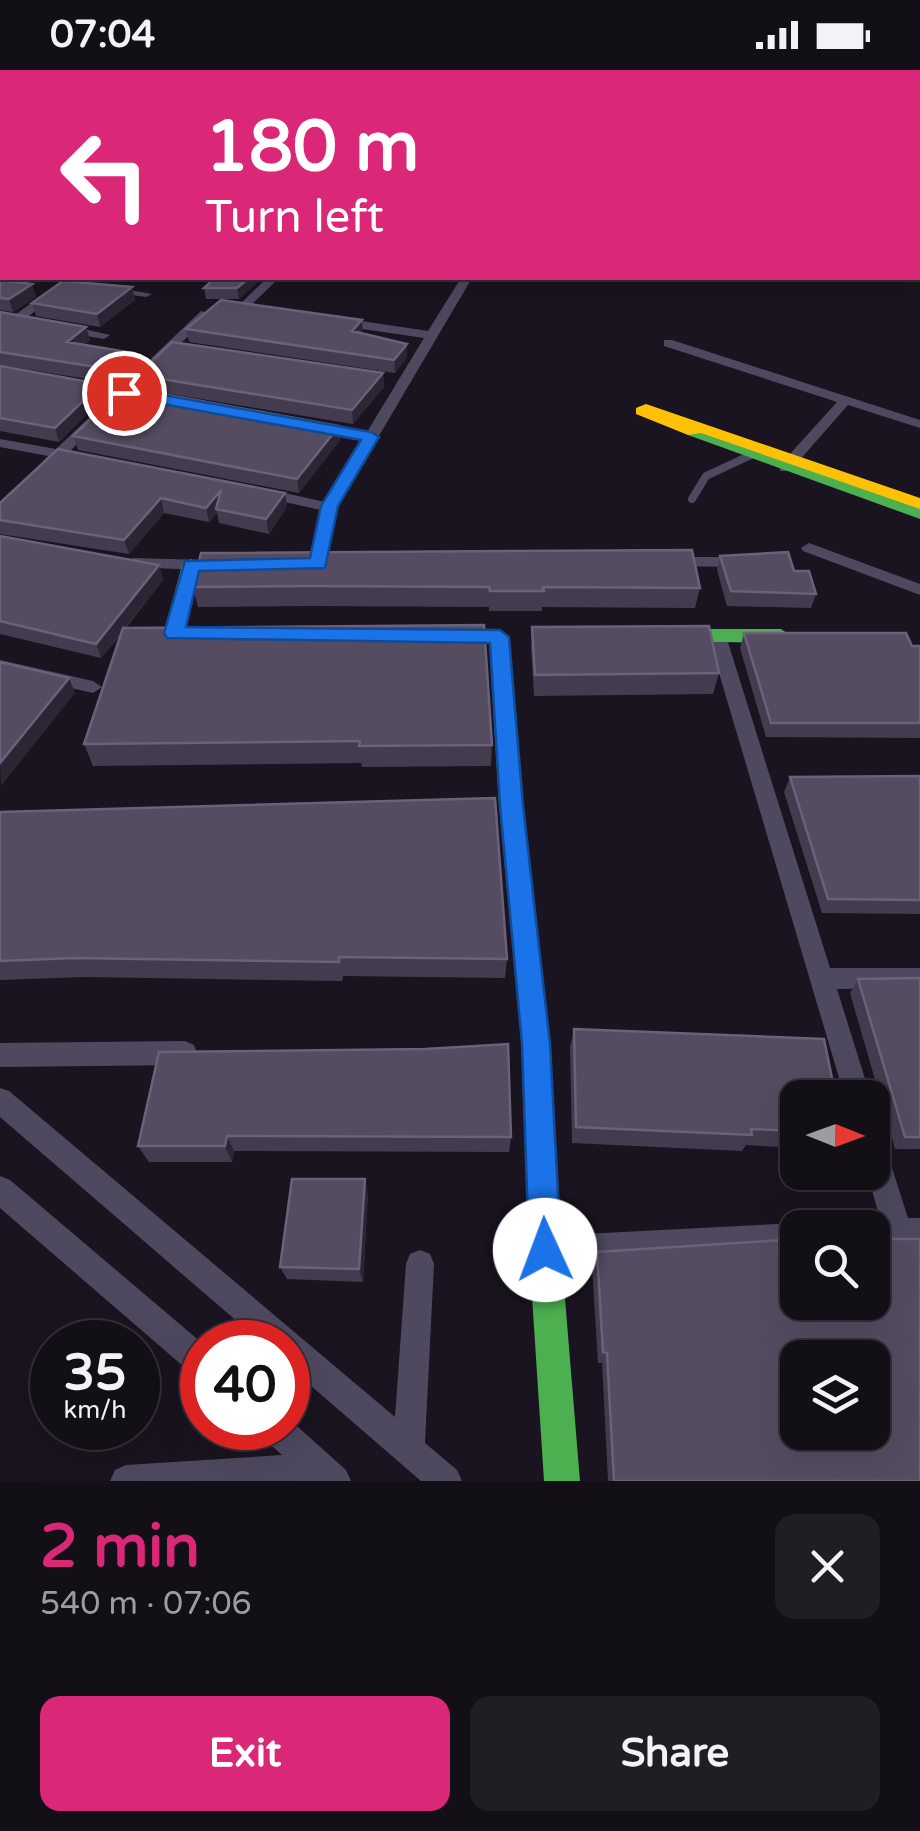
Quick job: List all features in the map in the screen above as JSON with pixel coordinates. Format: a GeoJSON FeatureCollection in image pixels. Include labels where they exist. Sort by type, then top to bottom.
{"type":"FeatureCollection","features":[{"type":"Feature","properties":{"kind":"street"},"geometry":{"type":"LineString","coordinates":[[35,477],[204,314],[232,306],[270,280]]}},
{"type":"Feature","properties":{"kind":"street"},"geometry":{"type":"LineString","coordinates":[[338,564],[309,564],[330,506],[465,280]]}},
{"type":"Feature","properties":{"kind":"street"},"geometry":{"type":"LineString","coordinates":[[16,320],[58,289],[72,284]]}},
{"type":"Feature","properties":{"kind":"street"},"geometry":{"type":"LineString","coordinates":[[96,288],[146,294]]}},
{"type":"Feature","properties":{"kind":"street"},"geometry":{"type":"LineString","coordinates":[[232,306],[262,310]]}},
{"type":"Feature","properties":{"kind":"street"},"geometry":{"type":"LineString","coordinates":[[0,317],[34,323]]}},
{"type":"Feature","properties":{"kind":"street"},"geometry":{"type":"LineString","coordinates":[[319,318],[432,335]]}},
{"type":"Feature","properties":{"kind":"street"},"geometry":{"type":"LineString","coordinates":[[51,326],[104,335]]}},
{"type":"Feature","properties":{"kind":"street"},"geometry":{"type":"LineString","coordinates":[[668,343],[920,424]]}},
{"type":"Feature","properties":{"kind":"street"},"geometry":{"type":"LineString","coordinates":[[173,347],[192,350]]}},
{"type":"Feature","properties":{"kind":"street"},"geometry":{"type":"LineString","coordinates":[[386,380],[405,383]]}},
{"type":"Feature","properties":{"kind":"street"},"geometry":{"type":"LineString","coordinates":[[106,390],[143,396]]}},
{"type":"Feature","properties":{"kind":"street"},"geometry":{"type":"LineString","coordinates":[[788,464],[846,401]]}},
{"type":"Feature","properties":{"kind":"street"},"geometry":{"type":"LineString","coordinates":[[920,504],[788,464],[750,455],[641,411],[646,409],[788,464],[920,514]]}},
{"type":"Feature","properties":{"kind":"street"},"geometry":{"type":"LineString","coordinates":[[295,424],[371,437]]}},
{"type":"Feature","properties":{"kind":"street"},"geometry":{"type":"LineString","coordinates":[[0,443],[78,458]]}},
{"type":"Feature","properties":{"kind":"street"},"geometry":{"type":"LineString","coordinates":[[252,492],[330,506]]}},
{"type":"Feature","properties":{"kind":"street"},"geometry":{"type":"LineString","coordinates":[[810,548],[920,590]]}},
{"type":"Feature","properties":{"kind":"street"},"geometry":{"type":"LineString","coordinates":[[653,562],[771,561]]}},
{"type":"Feature","properties":{"kind":"street"},"geometry":{"type":"LineString","coordinates":[[123,562],[228,565]]}},
{"type":"Feature","properties":{"kind":"street"},"geometry":{"type":"LineString","coordinates":[[192,565],[174,633],[231,634]]}},
{"type":"Feature","properties":{"kind":"street"},"geometry":{"type":"LineString","coordinates":[[658,636],[809,636]]}},
{"type":"Feature","properties":{"kind":"street"},"geometry":{"type":"LineString","coordinates":[[717,636],[774,780],[823,979],[853,1080]]}},
{"type":"Feature","properties":{"kind":"street"},"geometry":{"type":"LineString","coordinates":[[500,637],[501,806],[527,1045],[562,1481]]}},
{"type":"Feature","properties":{"kind":"street"},"geometry":{"type":"LineString","coordinates":[[0,666],[93,688]]}},
{"type":"Feature","properties":{"kind":"street"},"geometry":{"type":"LineString","coordinates":[[823,979],[920,978]]}},
{"type":"Feature","properties":{"kind":"street"},"geometry":{"type":"LineString","coordinates":[[0,1055],[213,1053]]}},
{"type":"Feature","properties":{"kind":"street"},"geometry":{"type":"LineString","coordinates":[[0,1100],[256,1320]]}},
{"type":"Feature","properties":{"kind":"street"},"geometry":{"type":"LineString","coordinates":[[0,1190],[180,1343]]}},
{"type":"Feature","properties":{"kind":"street"},"geometry":{"type":"LineString","coordinates":[[885,1190],[897,1232]]}},
{"type":"Feature","properties":{"kind":"street"},"geometry":{"type":"LineString","coordinates":[[545,1250],[780,1238]]}},
{"type":"Feature","properties":{"kind":"street"},"geometry":{"type":"LineString","coordinates":[[409,1451],[420,1264]]}},
{"type":"Feature","properties":{"kind":"street"},"geometry":{"type":"LineString","coordinates":[[310,1366],[446,1481]]}},
{"type":"Feature","properties":{"kind":"street"},"geometry":{"type":"LineString","coordinates":[[299,1450],[328,1475]]}},
{"type":"Feature","properties":{"kind":"street"},"geometry":{"type":"LineString","coordinates":[[126,1481],[328,1475]]}},
{"type":"Feature","properties":{"kind":"lane"},"geometry":{"type":"LineString","coordinates":[[692,499],[694,485],[705,474],[750,455]]}},
{"type":"Feature","properties":{"kind":"building"},"geometry":{"type":"Polygon","coordinates":[[[0,280],[32,284],[9,299],[0,298],[0,280]]]}},
{"type":"Feature","properties":{"kind":"building"},"geometry":{"type":"Polygon","coordinates":[[[213,280],[247,280],[237,288],[204,288],[213,280]]]}},
{"type":"Feature","properties":{"kind":"building"},"geometry":{"type":"Polygon","coordinates":[[[63,281],[132,287],[97,314],[32,303],[63,281]]]}},
{"type":"Feature","properties":{"kind":"building"},"geometry":{"type":"Polygon","coordinates":[[[221,300],[362,320],[352,331],[407,344],[394,360],[186,329],[221,300]]]}},
{"type":"Feature","properties":{"kind":"building"},"geometry":{"type":"Polygon","coordinates":[[[0,312],[86,327],[67,342],[134,353],[115,370],[0,352],[0,312]]]}},
{"type":"Feature","properties":{"kind":"building"},"geometry":{"type":"Polygon","coordinates":[[[172,342],[383,373],[352,410],[137,375],[172,342]]]}},
{"type":"Feature","properties":{"kind":"building"},"geometry":{"type":"Polygon","coordinates":[[[0,366],[101,384],[55,428],[0,418],[0,366]]]}},
{"type":"Feature","properties":{"kind":"building"},"geometry":{"type":"Polygon","coordinates":[[[124,387],[339,426],[297,479],[73,436],[124,387]]]}},
{"type":"Feature","properties":{"kind":"building"},"geometry":{"type":"Polygon","coordinates":[[[58,449],[285,493],[266,519],[216,509],[221,490],[206,508],[161,498],[124,540],[0,520],[0,503],[58,449]]]}},
{"type":"Feature","properties":{"kind":"building"},"geometry":{"type":"Polygon","coordinates":[[[0,536],[159,565],[96,644],[0,621],[0,536]]]}},
{"type":"Feature","properties":{"kind":"building"},"geometry":{"type":"Polygon","coordinates":[[[692,550],[700,588],[543,587],[544,591],[490,591],[489,587],[193,587],[201,553],[692,550]]]}},
{"type":"Feature","properties":{"kind":"building"},"geometry":{"type":"Polygon","coordinates":[[[788,552],[794,571],[809,571],[816,594],[731,591],[720,556],[788,552]]]}},
{"type":"Feature","properties":{"kind":"building"},"geometry":{"type":"Polygon","coordinates":[[[484,625],[492,745],[359,746],[360,741],[84,744],[123,628],[484,625]]]}},
{"type":"Feature","properties":{"kind":"building"},"geometry":{"type":"Polygon","coordinates":[[[709,626],[719,673],[535,675],[532,627],[709,626]]]}},
{"type":"Feature","properties":{"kind":"building"},"geometry":{"type":"Polygon","coordinates":[[[744,633],[906,633],[912,646],[920,646],[920,723],[771,723],[744,633]]]}},
{"type":"Feature","properties":{"kind":"building"},"geometry":{"type":"Polygon","coordinates":[[[0,662],[69,678],[0,763],[0,662]]]}},
{"type":"Feature","properties":{"kind":"building"},"geometry":{"type":"Polygon","coordinates":[[[920,776],[920,900],[828,899],[790,777],[920,776]]]}},
{"type":"Feature","properties":{"kind":"building"},"geometry":{"type":"Polygon","coordinates":[[[495,798],[507,959],[0,961],[0,812],[495,798]]]}},
{"type":"Feature","properties":{"kind":"building"},"geometry":{"type":"Polygon","coordinates":[[[920,978],[920,1137],[905,1137],[858,979],[920,978]]]}},
{"type":"Feature","properties":{"kind":"building"},"geometry":{"type":"Polygon","coordinates":[[[574,1029],[824,1039],[832,1080],[780,1080],[780,1130],[751,1129],[752,1135],[576,1127],[574,1029]]]}},
{"type":"Feature","properties":{"kind":"building"},"geometry":{"type":"Polygon","coordinates":[[[508,1044],[511,1137],[227,1136],[225,1146],[138,1146],[159,1052],[425,1049],[508,1044]]]}},
{"type":"Feature","properties":{"kind":"building"},"geometry":{"type":"Polygon","coordinates":[[[292,1179],[365,1179],[359,1269],[280,1267],[292,1179]]]}},
{"type":"Feature","properties":{"kind":"building"},"geometry":{"type":"Polygon","coordinates":[[[890,1239],[920,1239],[920,1481],[614,1481],[607,1353],[603,1352],[597,1252],[780,1240],[780,1320],[890,1320],[890,1239]]]}},
{"type":"Feature","properties":{"kind":"traffic: fast"},"geometry":{"type":"LineString","coordinates":[[694,432],[920,514]]}},
{"type":"Feature","properties":{"kind":"traffic: fast"},"geometry":{"type":"LineString","coordinates":[[191,565],[174,633],[206,634]]}},
{"type":"Feature","properties":{"kind":"traffic: fast"},"geometry":{"type":"LineString","coordinates":[[674,636],[781,636]]}},
{"type":"Feature","properties":{"kind":"traffic: fast"},"geometry":{"type":"LineString","coordinates":[[499,637],[511,805],[536,1044],[545,1250],[562,1481]]}},
{"type":"Feature","properties":{"kind":"traffic: slow"},"geometry":{"type":"LineString","coordinates":[[694,432],[641,411],[646,409],[920,504]]}},
{"type":"Feature","properties":{"kind":"route"},"geometry":{"type":"LineString","coordinates":[[124,393],[371,437],[330,506],[318,564],[192,565],[174,633],[500,637],[511,805],[536,1044],[545,1250]]}}]}
